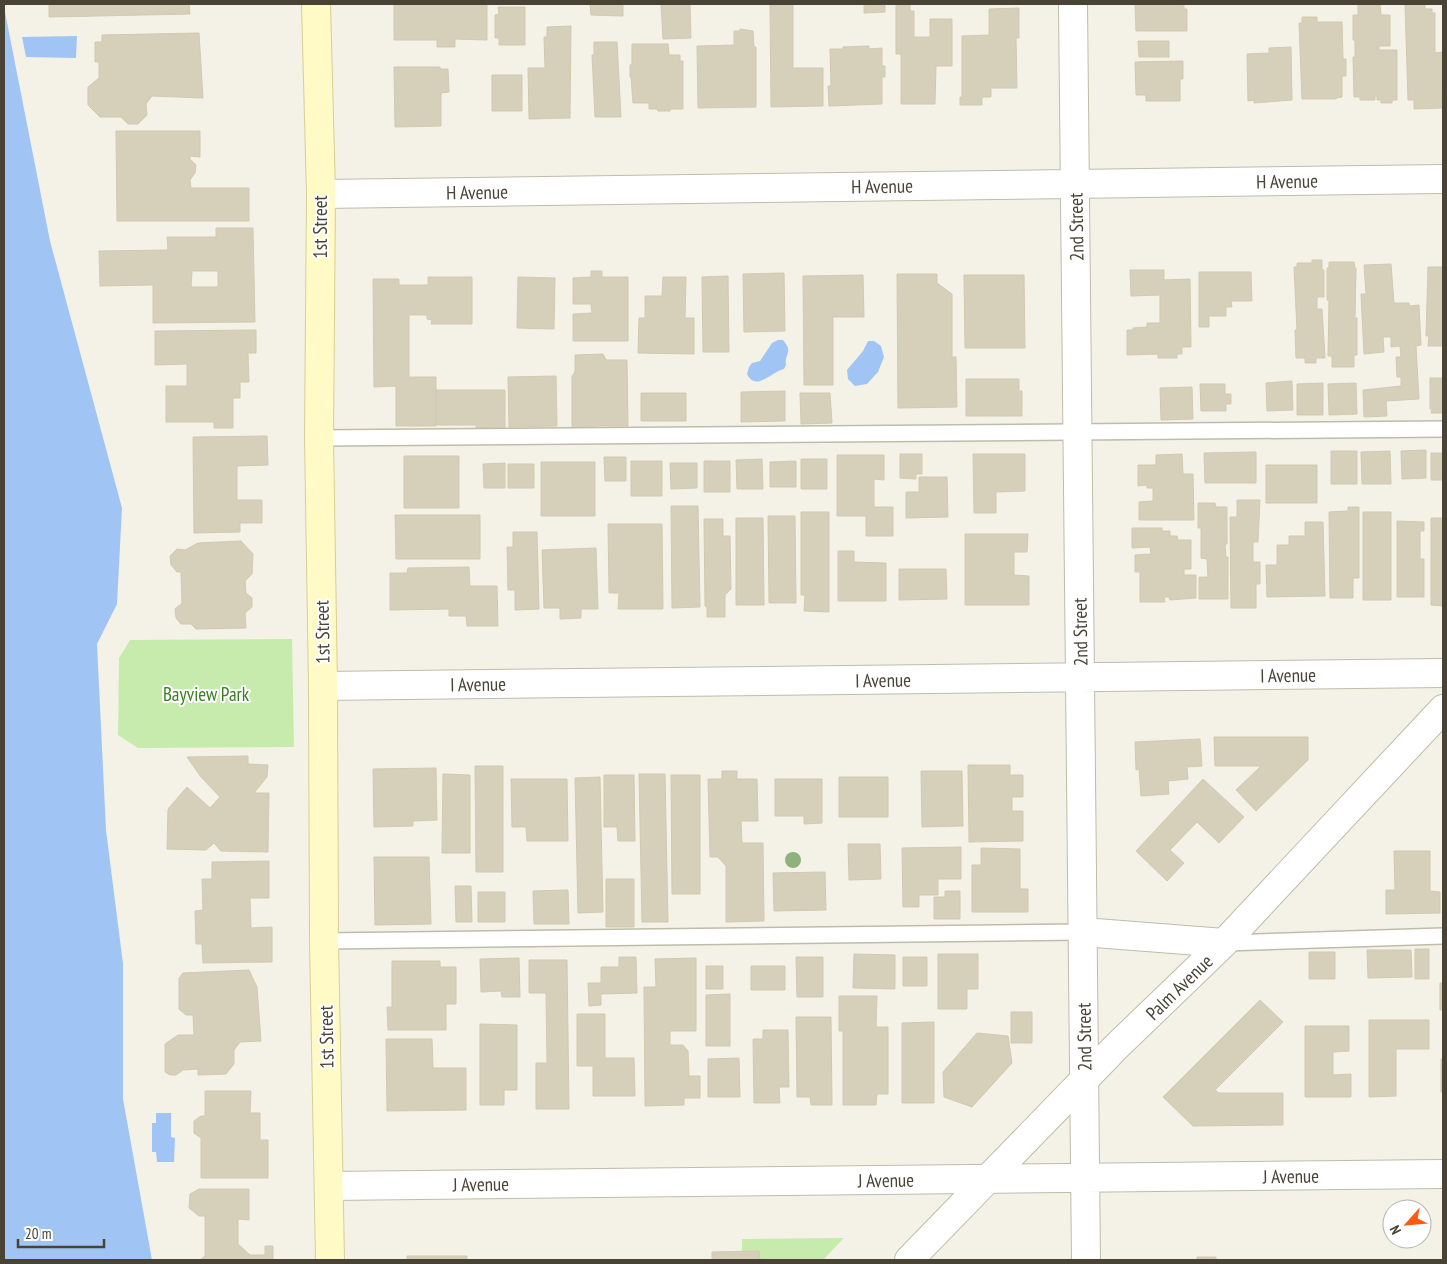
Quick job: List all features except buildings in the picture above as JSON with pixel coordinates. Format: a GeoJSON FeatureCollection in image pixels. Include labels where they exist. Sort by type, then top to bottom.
{"type":"FeatureCollection","features":[{"type":"Feature","properties":{"kind":"main road","name":"1st Street"},"geometry":{"type":"LineString","coordinates":[[316,4],[320,194],[319,438],[323,686],[324,940],[330,1260]]}},
{"type":"Feature","properties":{"kind":"street","name":"2nd Street"},"geometry":{"type":"LineString","coordinates":[[1074,4],[1086,1260]]}},
{"type":"Feature","properties":{"kind":"street","name":"H Avenue"},"geometry":{"type":"LineString","coordinates":[[320,194],[1443,179]]}},
{"type":"Feature","properties":{"kind":"street","name":"I Avenue"},"geometry":{"type":"LineString","coordinates":[[323,686],[1443,673]]}},
{"type":"Feature","properties":{"kind":"street","name":"Palm Avenue"},"geometry":{"type":"LineString","coordinates":[[909,1260],[1116,1047],[1224,943],[1443,709]]}},
{"type":"Feature","properties":{"kind":"street"},"geometry":{"type":"LineString","coordinates":[[1083,932],[1224,943]]}},
{"type":"Feature","properties":{"kind":"street","name":"J Avenue"},"geometry":{"type":"LineString","coordinates":[[329,1186],[1443,1174]]}},
{"type":"Feature","properties":{"kind":"lane"},"geometry":{"type":"LineString","coordinates":[[319,438],[1443,429]]}},
{"type":"Feature","properties":{"kind":"lane"},"geometry":{"type":"LineString","coordinates":[[324,940],[1083,932]]}},
{"type":"Feature","properties":{"kind":"lane"},"geometry":{"type":"LineString","coordinates":[[1224,943],[1443,936]]}},
{"type":"Feature","properties":{"kind":"green space","name":"Bayview Park"},"geometry":{"type":"Polygon","coordinates":[[[292,639],[294,747],[138,748],[118,735],[119,658],[130,640],[292,639]]]}},
{"type":"Feature","properties":{"kind":"green space"},"geometry":{"type":"Polygon","coordinates":[[[844,1238],[823,1260],[760,1260],[759,1251],[742,1251],[742,1239],[844,1238]]]}},
{"type":"Feature","properties":{"kind":"water"},"geometry":{"type":"Polygon","coordinates":[[[4,7],[50,241],[122,508],[117,604],[97,644],[106,830],[123,964],[123,1099],[152,1260],[4,1260],[4,7]]]}},
{"type":"Feature","properties":{"kind":"water"},"geometry":{"type":"Polygon","coordinates":[[[77,36],[76,58],[26,57],[22,37],[77,36]]]}},
{"type":"Feature","properties":{"kind":"water"},"geometry":{"type":"Polygon","coordinates":[[[783,340],[788,348],[784,369],[759,381],[751,379],[747,374],[749,367],[752,363],[760,361],[772,343],[783,340]]]}},
{"type":"Feature","properties":{"kind":"water"},"geometry":{"type":"Polygon","coordinates":[[[868,341],[874,341],[881,346],[884,357],[878,372],[867,384],[855,386],[848,379],[847,370],[863,351],[868,341]]]}},
{"type":"Feature","properties":{"kind":"water"},"geometry":{"type":"Polygon","coordinates":[[[156,1113],[171,1113],[171,1137],[175,1138],[174,1162],[157,1162],[156,1152],[152,1152],[152,1123],[156,1123],[156,1113]]]}}]}
